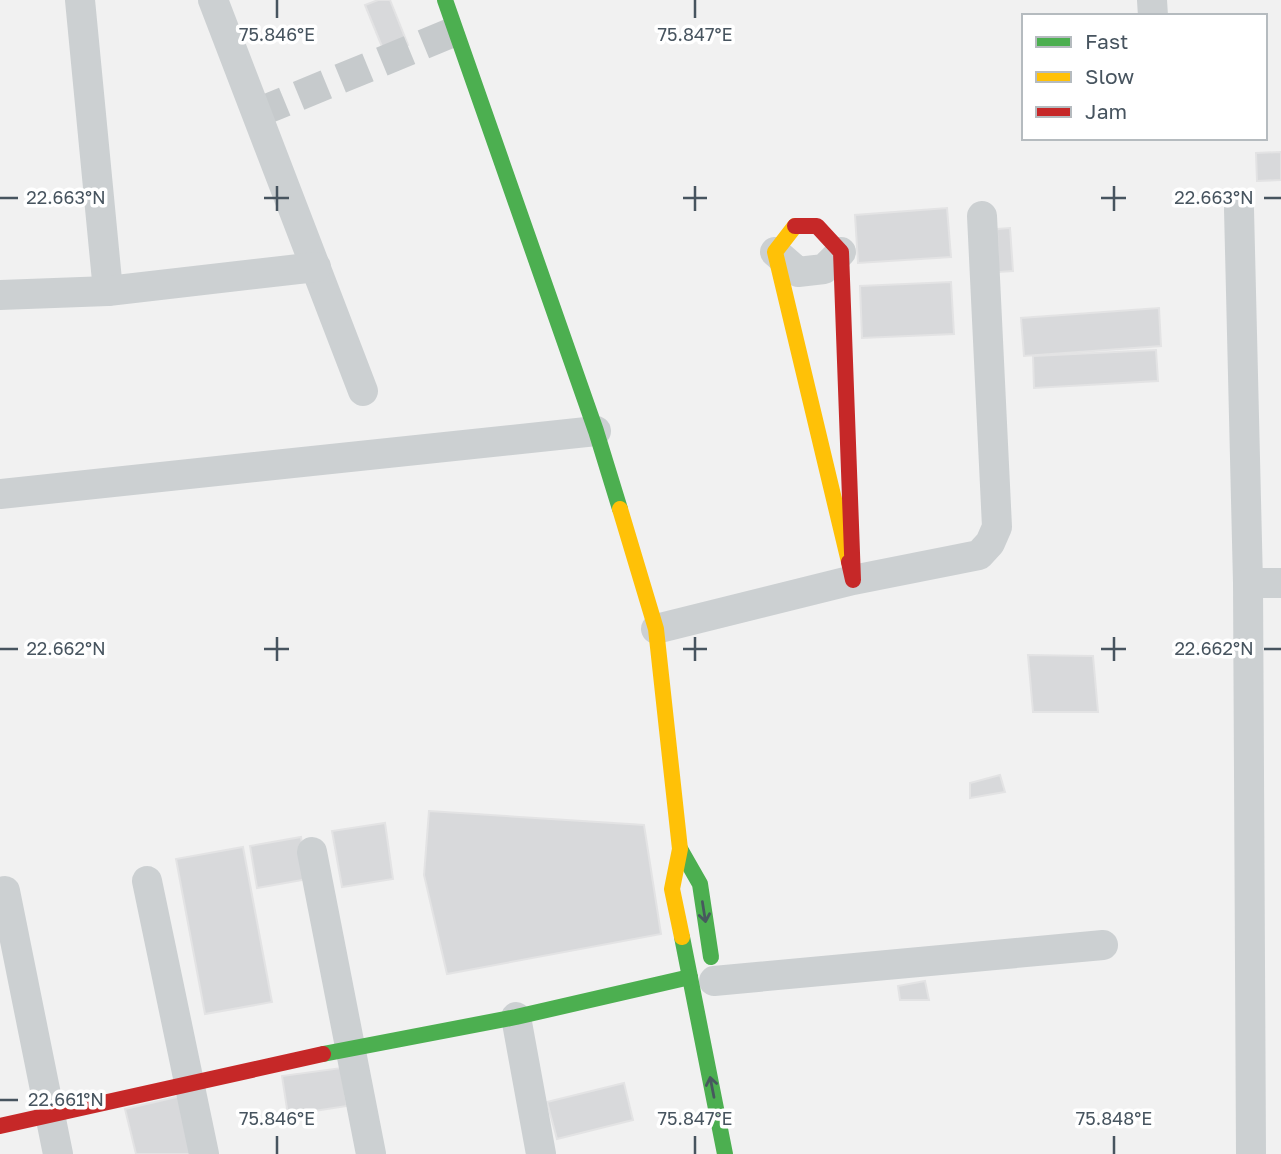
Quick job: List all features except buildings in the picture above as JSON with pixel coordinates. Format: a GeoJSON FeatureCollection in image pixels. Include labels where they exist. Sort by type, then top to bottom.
{"type":"FeatureCollection","features":[{"type":"Feature","properties":{"kind":"street"},"geometry":{"type":"LineString","coordinates":[[80,0],[108,291]]}},
{"type":"Feature","properties":{"kind":"street"},"geometry":{"type":"LineString","coordinates":[[213,0],[363,391]]}},
{"type":"Feature","properties":{"kind":"street"},"geometry":{"type":"LineString","coordinates":[[449,0],[596,431],[656,629],[680,849],[672,889],[707,984]]}},
{"type":"Feature","properties":{"kind":"street"},"geometry":{"type":"LineString","coordinates":[[1239,209],[1248,583],[1251,1154]]}},
{"type":"Feature","properties":{"kind":"street"},"geometry":{"type":"LineString","coordinates":[[656,629],[853,580],[979,555],[990,543],[997,527],[982,216]]}},
{"type":"Feature","properties":{"kind":"street"},"geometry":{"type":"LineString","coordinates":[[775,252],[795,226],[817,226],[841,252],[853,580]]}},
{"type":"Feature","properties":{"kind":"street"},"geometry":{"type":"LineString","coordinates":[[775,252],[853,580]]}},
{"type":"Feature","properties":{"kind":"street"},"geometry":{"type":"LineString","coordinates":[[775,252],[798,272],[824,269],[841,252]]}},
{"type":"Feature","properties":{"kind":"street"},"geometry":{"type":"LineString","coordinates":[[0,295],[108,291],[316,267]]}},
{"type":"Feature","properties":{"kind":"street"},"geometry":{"type":"LineString","coordinates":[[0,494],[596,431]]}},
{"type":"Feature","properties":{"kind":"street"},"geometry":{"type":"LineString","coordinates":[[1248,583],[1281,583]]}},
{"type":"Feature","properties":{"kind":"street"},"geometry":{"type":"LineString","coordinates":[[680,849],[700,884],[707,984],[725,1154]]}},
{"type":"Feature","properties":{"kind":"street"},"geometry":{"type":"LineString","coordinates":[[312,852],[372,1154]]}},
{"type":"Feature","properties":{"kind":"street"},"geometry":{"type":"LineString","coordinates":[[147,881],[204,1154]]}},
{"type":"Feature","properties":{"kind":"street"},"geometry":{"type":"LineString","coordinates":[[5,891],[58,1154]]}},
{"type":"Feature","properties":{"kind":"street"},"geometry":{"type":"LineString","coordinates":[[0,1126],[352,1048],[707,984],[1103,945]]}},
{"type":"Feature","properties":{"kind":"street"},"geometry":{"type":"LineString","coordinates":[[516,1017],[541,1154]]}},
{"type":"Feature","properties":{"kind":"tunnel"},"geometry":{"type":"LineString","coordinates":[[257,113],[456,31]]}},
{"type":"Feature","properties":{"kind":"traffic: fast"},"geometry":{"type":"LineString","coordinates":[[445,0],[596,431],[620,509]]}},
{"type":"Feature","properties":{"kind":"traffic: fast"},"geometry":{"type":"LineString","coordinates":[[680,849],[700,884],[711,957]]}},
{"type":"Feature","properties":{"kind":"traffic: fast"},"geometry":{"type":"LineString","coordinates":[[682,937],[725,1154]]}},
{"type":"Feature","properties":{"kind":"traffic: fast"},"geometry":{"type":"LineString","coordinates":[[323,1054],[516,1017],[690,977]]}},
{"type":"Feature","properties":{"kind":"traffic: slow"},"geometry":{"type":"LineString","coordinates":[[795,226],[775,252],[849,562]]}},
{"type":"Feature","properties":{"kind":"traffic: slow"},"geometry":{"type":"LineString","coordinates":[[620,509],[656,629],[680,849],[672,889],[682,937]]}},
{"type":"Feature","properties":{"kind":"traffic: jam"},"geometry":{"type":"LineString","coordinates":[[795,226],[817,226],[841,252],[853,580],[849,562]]}},
{"type":"Feature","properties":{"kind":"traffic: jam"},"geometry":{"type":"LineString","coordinates":[[0,1126],[323,1054]]}}]}
